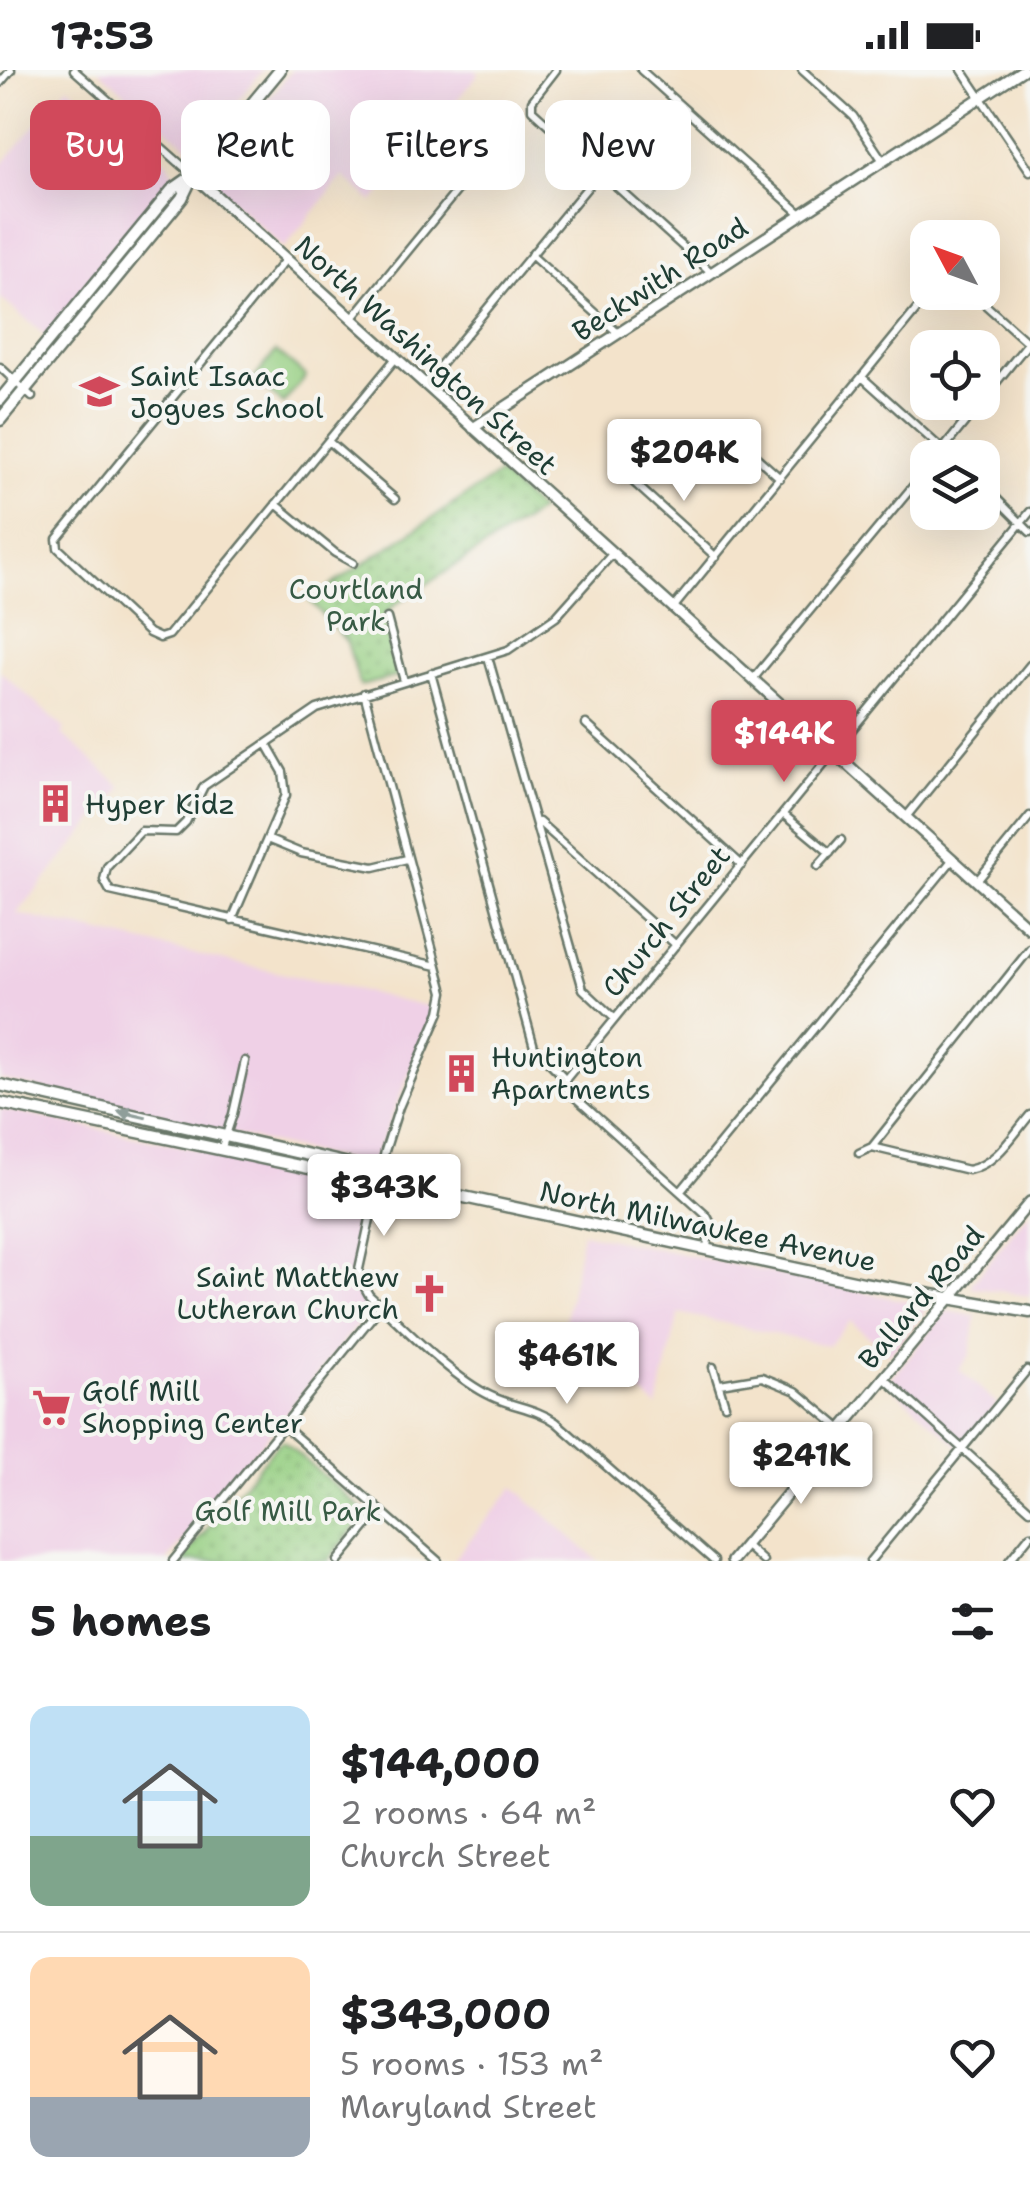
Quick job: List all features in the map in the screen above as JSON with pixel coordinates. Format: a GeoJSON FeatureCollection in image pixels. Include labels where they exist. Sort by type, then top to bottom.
{"type":"FeatureCollection","features":[{"type":"Feature","properties":{"kind":"main road"},"geometry":{"type":"LineString","coordinates":[[255,100],[280,70]]}},
{"type":"Feature","properties":{"kind":"main road"},"geometry":{"type":"LineString","coordinates":[[0,420],[172,190],[181,184]]}},
{"type":"Feature","properties":{"kind":"main road"},"geometry":{"type":"LineString","coordinates":[[0,400],[24,390]]}},
{"type":"Feature","properties":{"kind":"main road","name":"North Milwaukee Avenue"},"geometry":{"type":"LineString","coordinates":[[0,1085],[362,1167],[379,1177],[949,1300],[1030,1312]]}},
{"type":"Feature","properties":{"kind":"main road","name":"North Milwaukee Avenue"},"geometry":{"type":"LineString","coordinates":[[0,1103],[361,1179],[379,1177]]}},
{"type":"Feature","properties":{"kind":"street"},"geometry":{"type":"LineString","coordinates":[[0,83],[11,70]]}},
{"type":"Feature","properties":{"kind":"street"},"geometry":{"type":"LineString","coordinates":[[74,70],[181,164]]}},
{"type":"Feature","properties":{"kind":"street"},"geometry":{"type":"LineString","coordinates":[[545,122],[531,106],[556,70]]}},
{"type":"Feature","properties":{"kind":"street"},"geometry":{"type":"LineString","coordinates":[[641,70],[802,215]]}},
{"type":"Feature","properties":{"kind":"street"},"geometry":{"type":"LineString","coordinates":[[802,70],[853,116],[884,162]]}},
{"type":"Feature","properties":{"kind":"street"},"geometry":{"type":"LineString","coordinates":[[962,70],[1030,171]]}},
{"type":"Feature","properties":{"kind":"street","name":"Beckwith Road"},"geometry":{"type":"LineString","coordinates":[[474,428],[1023,70]]}},
{"type":"Feature","properties":{"kind":"street","name":"North Washington Street"},"geometry":{"type":"LineString","coordinates":[[210,190],[1030,929]]}},
{"type":"Feature","properties":{"kind":"street"},"geometry":{"type":"LineString","coordinates":[[352,319],[458,190]]}},
{"type":"Feature","properties":{"kind":"street"},"geometry":{"type":"LineString","coordinates":[[424,384],[585,190]]}},
{"type":"Feature","properties":{"kind":"street"},"geometry":{"type":"LineString","coordinates":[[620,190],[712,273]]}},
{"type":"Feature","properties":{"kind":"street"},"geometry":{"type":"LineString","coordinates":[[531,255],[618,333]]}},
{"type":"Feature","properties":{"kind":"street"},"geometry":{"type":"LineString","coordinates":[[286,258],[57,539],[58,548],[149,633],[160,638],[168,635],[396,358]]}},
{"type":"Feature","properties":{"kind":"street"},"geometry":{"type":"LineString","coordinates":[[674,608],[916,310]]}},
{"type":"Feature","properties":{"kind":"street"},"geometry":{"type":"LineString","coordinates":[[991,310],[1029,342],[1000,378]]}},
{"type":"Feature","properties":{"kind":"street"},"geometry":{"type":"LineString","coordinates":[[0,367],[24,390]]}},
{"type":"Feature","properties":{"kind":"street"},"geometry":{"type":"LineString","coordinates":[[862,377],[933,440]]}},
{"type":"Feature","properties":{"kind":"street"},"geometry":{"type":"LineString","coordinates":[[716,420],[780,478]]}},
{"type":"Feature","properties":{"kind":"street"},"geometry":{"type":"LineString","coordinates":[[950,440],[967,420]]}},
{"type":"Feature","properties":{"kind":"street"},"geometry":{"type":"LineString","coordinates":[[328,442],[395,499]]}},
{"type":"Feature","properties":{"kind":"street"},"geometry":{"type":"LineString","coordinates":[[628,478],[716,557]]}},
{"type":"Feature","properties":{"kind":"street"},"geometry":{"type":"LineString","coordinates":[[753,680],[910,490]]}},
{"type":"Feature","properties":{"kind":"street"},"geometry":{"type":"LineString","coordinates":[[1000,501],[1030,532]]}},
{"type":"Feature","properties":{"kind":"street"},"geometry":{"type":"LineString","coordinates":[[276,504],[353,562]]}},
{"type":"Feature","properties":{"kind":"street","name":"Church Street"},"geometry":{"type":"LineString","coordinates":[[565,1080],[1030,512]]}},
{"type":"Feature","properties":{"kind":"street"},"geometry":{"type":"LineString","coordinates":[[437,966],[110,891],[107,868],[141,830],[176,832],[186,822],[204,786],[317,709],[508,650],[556,617],[612,554]]}},
{"type":"Feature","properties":{"kind":"street"},"geometry":{"type":"LineString","coordinates":[[388,618],[404,681]]}},
{"type":"Feature","properties":{"kind":"street"},"geometry":{"type":"LineString","coordinates":[[488,657],[583,989],[616,1019]]}},
{"type":"Feature","properties":{"kind":"street"},"geometry":{"type":"LineString","coordinates":[[906,817],[1030,665]]}},
{"type":"Feature","properties":{"kind":"street"},"geometry":{"type":"LineString","coordinates":[[431,673],[534,1047],[565,1080],[568,1092],[707,1216],[707,1248]]}},
{"type":"Feature","properties":{"kind":"street"},"geometry":{"type":"LineString","coordinates":[[364,692],[444,992],[443,1005],[394,1122],[379,1177],[359,1269],[364,1288],[465,1380],[491,1396],[541,1412],[556,1422],[714,1561]]}},
{"type":"Feature","properties":{"kind":"street"},"geometry":{"type":"LineString","coordinates":[[586,724],[742,865]]}},
{"type":"Feature","properties":{"kind":"street"},"geometry":{"type":"LineString","coordinates":[[232,920],[286,786],[283,772],[267,744]]}},
{"type":"Feature","properties":{"kind":"street"},"geometry":{"type":"LineString","coordinates":[[783,814],[830,853]]}},
{"type":"Feature","properties":{"kind":"street"},"geometry":{"type":"LineString","coordinates":[[977,882],[1030,816]]}},
{"type":"Feature","properties":{"kind":"street"},"geometry":{"type":"LineString","coordinates":[[537,820],[676,945]]}},
{"type":"Feature","properties":{"kind":"street"},"geometry":{"type":"LineString","coordinates":[[267,839],[301,853],[374,867],[407,859]]}},
{"type":"Feature","properties":{"kind":"street"},"geometry":{"type":"LineString","coordinates":[[818,866],[841,840]]}},
{"type":"Feature","properties":{"kind":"street"},"geometry":{"type":"LineString","coordinates":[[681,1191],[953,860]]}},
{"type":"Feature","properties":{"kind":"street"},"geometry":{"type":"LineString","coordinates":[[92,888],[106,882]]}},
{"type":"Feature","properties":{"kind":"street"},"geometry":{"type":"LineString","coordinates":[[859,1153],[872,1147],[1030,949]]}},
{"type":"Feature","properties":{"kind":"street"},"geometry":{"type":"LineString","coordinates":[[221,1150],[245,1061]]}},
{"type":"Feature","properties":{"kind":"street"},"geometry":{"type":"LineString","coordinates":[[872,1147],[968,1170],[995,1158],[1030,1115]]}},
{"type":"Feature","properties":{"kind":"street","name":"Ballard Road"},"geometry":{"type":"LineString","coordinates":[[732,1561],[1030,1202]]}},
{"type":"Feature","properties":{"kind":"street"},"geometry":{"type":"LineString","coordinates":[[173,1561],[381,1306]]}},
{"type":"Feature","properties":{"kind":"street"},"geometry":{"type":"LineString","coordinates":[[713,1367],[725,1406]]}},
{"type":"Feature","properties":{"kind":"street"},"geometry":{"type":"LineString","coordinates":[[870,1561],[1027,1370]]}},
{"type":"Feature","properties":{"kind":"street"},"geometry":{"type":"LineString","coordinates":[[720,1384],[762,1377],[796,1391],[839,1428]]}},
{"type":"Feature","properties":{"kind":"street"},"geometry":{"type":"LineString","coordinates":[[883,1377],[1030,1510]]}},
{"type":"Feature","properties":{"kind":"street"},"geometry":{"type":"LineString","coordinates":[[284,1426],[438,1561]]}},
{"type":"Feature","properties":{"kind":"street"},"geometry":{"type":"LineString","coordinates":[[338,1561],[380,1510]]}},
{"type":"Feature","properties":{"kind":"street"},"geometry":{"type":"LineString","coordinates":[[1009,1561],[1030,1535]]}},
{"type":"Feature","properties":{"kind":"street"},"geometry":{"type":"LineString","coordinates":[[745,1545],[763,1561]]}},
{"type":"Feature","properties":{"kind":"shaded area"},"geometry":{"type":"Polygon","coordinates":[[[98,70],[263,70],[239,100],[181,100],[181,140],[161,123],[161,100],[133,100],[98,70]]]}},
{"type":"Feature","properties":{"kind":"shaded area"},"geometry":{"type":"Polygon","coordinates":[[[292,70],[479,73],[457,100],[350,100],[350,182],[343,176],[284,248],[220,190],[330,190],[330,100],[269,100],[292,70]]]}},
{"type":"Feature","properties":{"kind":"shaded area"},"geometry":{"type":"Polygon","coordinates":[[[68,86],[86,100],[56,100],[68,86]]]}},
{"type":"Feature","properties":{"kind":"shaded area"},"geometry":{"type":"Polygon","coordinates":[[[30,131],[30,190],[161,190],[161,158],[169,164],[175,178],[47,337],[0,298],[0,167],[30,131]]]}},
{"type":"Feature","properties":{"kind":"shaded area"},"geometry":{"type":"Polygon","coordinates":[[[359,190],[383,190],[373,202],[359,190]]]}},
{"type":"Feature","properties":{"kind":"shaded area"},"geometry":{"type":"Polygon","coordinates":[[[0,671],[122,787],[17,914],[436,1008],[373,1162],[367,1165],[0,1079],[0,671]]]}},
{"type":"Feature","properties":{"kind":"shaded area","name":"Golf Mill Shopping Center"},"geometry":{"type":"Polygon","coordinates":[[[0,1109],[363,1183],[369,1188],[353,1270],[354,1284],[369,1303],[368,1311],[167,1561],[0,1561],[0,1109]]]}},
{"type":"Feature","properties":{"kind":"shaded area"},"geometry":{"type":"Polygon","coordinates":[[[1030,1211],[1030,1296],[972,1287],[972,1283],[1030,1211]]]}},
{"type":"Feature","properties":{"kind":"shaded area"},"geometry":{"type":"Polygon","coordinates":[[[582,1233],[916,1303],[924,1312],[890,1354],[850,1321],[828,1346],[679,1313],[657,1407],[564,1327],[582,1233]]]}},
{"type":"Feature","properties":{"kind":"shaded area"},"geometry":{"type":"Polygon","coordinates":[[[947,1311],[976,1316],[970,1355],[959,1369],[997,1404],[961,1448],[887,1383],[947,1311]]]}},
{"type":"Feature","properties":{"kind":"shaded area"},"geometry":{"type":"Polygon","coordinates":[[[514,1487],[598,1561],[452,1561],[514,1487]]]}},
{"type":"Feature","properties":{"kind":"green space"},"geometry":{"type":"Polygon","coordinates":[[[276,351],[306,376],[283,404],[254,379],[276,351]]]}},
{"type":"Feature","properties":{"kind":"green space","name":"Courtland Park"},"geometry":{"type":"Polygon","coordinates":[[[499,474],[540,511],[383,616],[399,676],[360,686],[347,642],[309,600],[499,474]]]}},
{"type":"Feature","properties":{"kind":"green space","name":"Golf Mill Park"},"geometry":{"type":"Polygon","coordinates":[[[283,1441],[362,1509],[361,1520],[328,1561],[181,1561],[277,1444],[283,1441]]]}},
{"type":"Feature","properties":{"kind":"place","name":"Saint Isaac Jogues School"},"geometry":{"type":"Point","coordinates":[100,392]}},
{"type":"Feature","properties":{"kind":"place","name":"Hyper Kidz"},"geometry":{"type":"Point","coordinates":[55,804]}},
{"type":"Feature","properties":{"kind":"place","name":"Huntington Apartments"},"geometry":{"type":"Point","coordinates":[461,1073]}},
{"type":"Feature","properties":{"kind":"place","name":"Saint Matthew Lutheran Church"},"geometry":{"type":"Point","coordinates":[429,1293]}},
{"type":"Feature","properties":{"kind":"place","name":"Golf Mill Shopping Center"},"geometry":{"type":"Point","coordinates":[52,1407]}}]}
